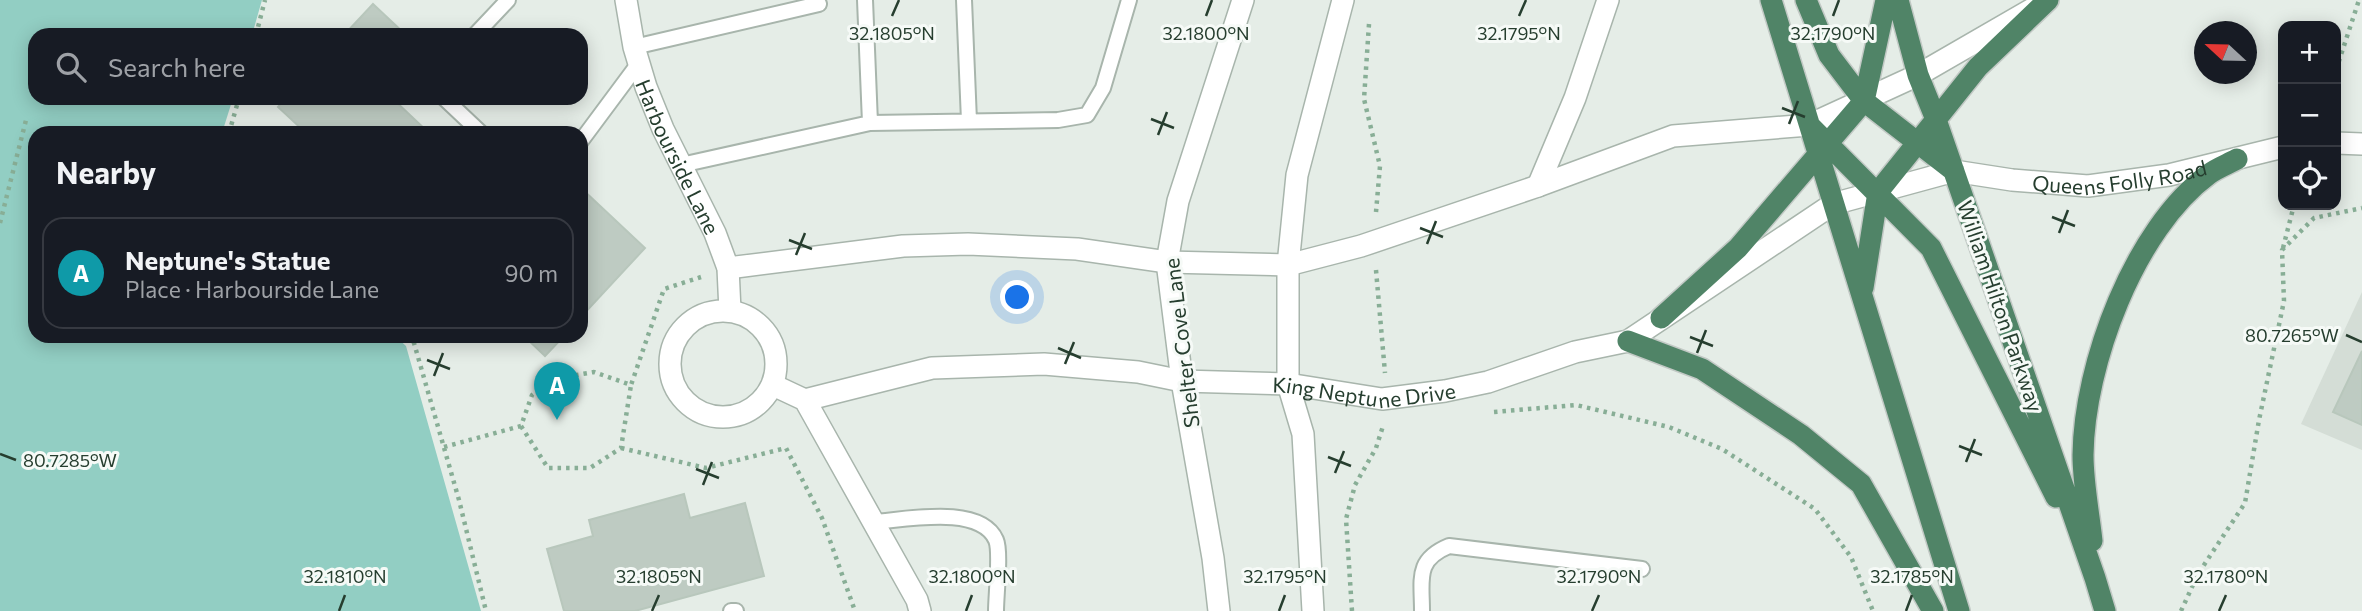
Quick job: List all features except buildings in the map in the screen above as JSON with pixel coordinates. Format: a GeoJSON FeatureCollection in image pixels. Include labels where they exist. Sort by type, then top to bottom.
{"type":"FeatureCollection","features":[{"type":"Feature","properties":{"kind":"highway"},"geometry":{"type":"LineString","coordinates":[[1771,0],[1809,125],[1824,150],[1878,192],[1931,248],[2095,578]]}},
{"type":"Feature","properties":{"kind":"highway"},"geometry":{"type":"LineString","coordinates":[[1807,0],[1829,55],[1864,101],[1954,171]]}},
{"type":"Feature","properties":{"kind":"highway"},"geometry":{"type":"LineString","coordinates":[[1661,318],[1738,248],[1864,101],[1886,0]]}},
{"type":"Feature","properties":{"kind":"highway","name":"William Hilton Parkway"},"geometry":{"type":"LineString","coordinates":[[1898,0],[1919,75],[2105,611]]}},
{"type":"Feature","properties":{"kind":"highway"},"geometry":{"type":"LineString","coordinates":[[1862,295],[1878,192],[1935,117],[1978,67],[2048,0]]}},
{"type":"Feature","properties":{"kind":"highway"},"geometry":{"type":"LineString","coordinates":[[1824,150],[1833,204],[1959,611]]}},
{"type":"Feature","properties":{"kind":"highway"},"geometry":{"type":"LineString","coordinates":[[2095,578],[2083,456],[2095,370],[2106,330],[2128,281],[2167,216],[2209,174],[2237,159]]}},
{"type":"Feature","properties":{"kind":"highway"},"geometry":{"type":"LineString","coordinates":[[1628,341],[1702,369],[1801,435],[1861,484],[1933,611]]}},
{"type":"Feature","properties":{"kind":"street","name":"Shelter Cove Lane"},"geometry":{"type":"LineString","coordinates":[[1219,611],[1213,558],[1182,382],[1167,262],[1178,201],[1242,0]]}},
{"type":"Feature","properties":{"kind":"street"},"geometry":{"type":"LineString","coordinates":[[1313,611],[1303,434],[1288,384],[1288,265],[1297,175],[1343,0]]}},
{"type":"Feature","properties":{"kind":"street"},"geometry":{"type":"LineString","coordinates":[[1538,186],[1575,98],[1608,0]]}},
{"type":"Feature","properties":{"kind":"street"},"geometry":{"type":"LineString","coordinates":[[728,268],[903,246],[968,244],[1077,249],[1167,262],[1288,265],[1361,246],[1538,186],[1673,136],[1809,125],[1919,75],[2048,0]]}},
{"type":"Feature","properties":{"kind":"street","name":"Harbourside Lane"},"geometry":{"type":"LineString","coordinates":[[628,9],[637,55],[663,130],[715,233],[728,268],[730,311]]}},
{"type":"Feature","properties":{"kind":"street"},"geometry":{"type":"LineString","coordinates":[[2341,143],[2362,144]]}},
{"type":"Feature","properties":{"kind":"street","name":"Queens Folly Road"},"geometry":{"type":"LineString","coordinates":[[1954,171],[2012,180],[2088,186],[2169,176],[2278,148]]}},
{"type":"Feature","properties":{"kind":"street","name":"King Neptune Drive"},"geometry":{"type":"LineString","coordinates":[[805,400],[933,368],[1044,364],[1138,372],[1182,382],[1288,384],[1382,399],[1446,391],[1488,382],[1575,352],[1628,341],[1833,204],[1954,171]]}},
{"type":"Feature","properties":{"kind":"street"},"geometry":{"type":"LineString","coordinates":[[730,311],[748,317],[764,329],[774,346],[777,365],[773,384],[761,402],[743,414],[721,418],[701,413],[683,400],[673,381],[670,360],[676,340],[690,323],[709,313],[730,311]]}},
{"type":"Feature","properties":{"kind":"street"},"geometry":{"type":"LineString","coordinates":[[773,384],[805,400],[916,600],[919,611]]}},
{"type":"Feature","properties":{"kind":"lane"},"geometry":{"type":"LineString","coordinates":[[482,28],[508,0]]}},
{"type":"Feature","properties":{"kind":"lane"},"geometry":{"type":"LineString","coordinates":[[611,0],[628,9]]}},
{"type":"Feature","properties":{"kind":"lane"},"geometry":{"type":"LineString","coordinates":[[865,0],[870,123]]}},
{"type":"Feature","properties":{"kind":"lane"},"geometry":{"type":"LineString","coordinates":[[964,0],[969,121]]}},
{"type":"Feature","properties":{"kind":"lane"},"geometry":{"type":"LineString","coordinates":[[681,165],[870,123],[1058,120],[1087,115],[1103,88],[1129,0]]}},
{"type":"Feature","properties":{"kind":"lane"},"geometry":{"type":"LineString","coordinates":[[588,130],[637,55],[819,5]]}},
{"type":"Feature","properties":{"kind":"lane"},"geometry":{"type":"LineString","coordinates":[[451,105],[474,126]]}},
{"type":"Feature","properties":{"kind":"lane"},"geometry":{"type":"LineString","coordinates":[[873,522],[960,516],[988,527],[997,542],[996,611]]}},
{"type":"Feature","properties":{"kind":"lane"},"geometry":{"type":"LineString","coordinates":[[1422,611],[1422,568],[1434,552],[1449,546],[1642,569]]}},
{"type":"Feature","properties":{"kind":"path"},"geometry":{"type":"LineString","coordinates":[[258,28],[265,0]]}},
{"type":"Feature","properties":{"kind":"path"},"geometry":{"type":"LineString","coordinates":[[2341,55],[2359,0]]}},
{"type":"Feature","properties":{"kind":"path"},"geometry":{"type":"LineString","coordinates":[[231,126],[237,105]]}},
{"type":"Feature","properties":{"kind":"path"},"geometry":{"type":"LineString","coordinates":[[0,223],[26,120]]}},
{"type":"Feature","properties":{"kind":"path"},"geometry":{"type":"LineString","coordinates":[[2283,250],[2314,218],[2362,208]]}},
{"type":"Feature","properties":{"kind":"path"},"geometry":{"type":"LineString","coordinates":[[2182,611],[2198,574],[2245,503],[2284,301],[2283,250],[2293,210]]}},
{"type":"Feature","properties":{"kind":"path"},"geometry":{"type":"LineString","coordinates":[[621,448],[631,385],[664,289],[728,268]]}},
{"type":"Feature","properties":{"kind":"path"},"geometry":{"type":"LineString","coordinates":[[414,343],[486,611]]}},
{"type":"Feature","properties":{"kind":"path"},"geometry":{"type":"LineString","coordinates":[[521,426],[532,395],[553,379],[594,372],[631,385]]}},
{"type":"Feature","properties":{"kind":"path"},"geometry":{"type":"LineString","coordinates":[[1352,611],[1346,519],[1355,485],[1376,448],[1385,422]]}},
{"type":"Feature","properties":{"kind":"path"},"geometry":{"type":"LineString","coordinates":[[444,447],[521,426]]}},
{"type":"Feature","properties":{"kind":"path"},"geometry":{"type":"LineString","coordinates":[[521,426],[548,468],[590,468],[621,448],[706,468],[786,448],[822,518],[855,611]]}},
{"type":"Feature","properties":{"kind":"shaded area"},"geometry":{"type":"Polygon","coordinates":[[[2362,292],[2362,450],[2301,424],[2362,292]]]}},
{"type":"Feature","properties":{"kind":"water"},"geometry":{"type":"Polygon","coordinates":[[[0,0],[262,0],[254,28],[28,28],[28,105],[231,105],[224,126],[28,126],[28,343],[403,343],[406,346],[481,611],[0,611],[0,0]]]}},
{"type":"Feature","properties":{"kind":"place","name":"Neptune's Statue"},"geometry":{"type":"Point","coordinates":[557,420]}}]}
